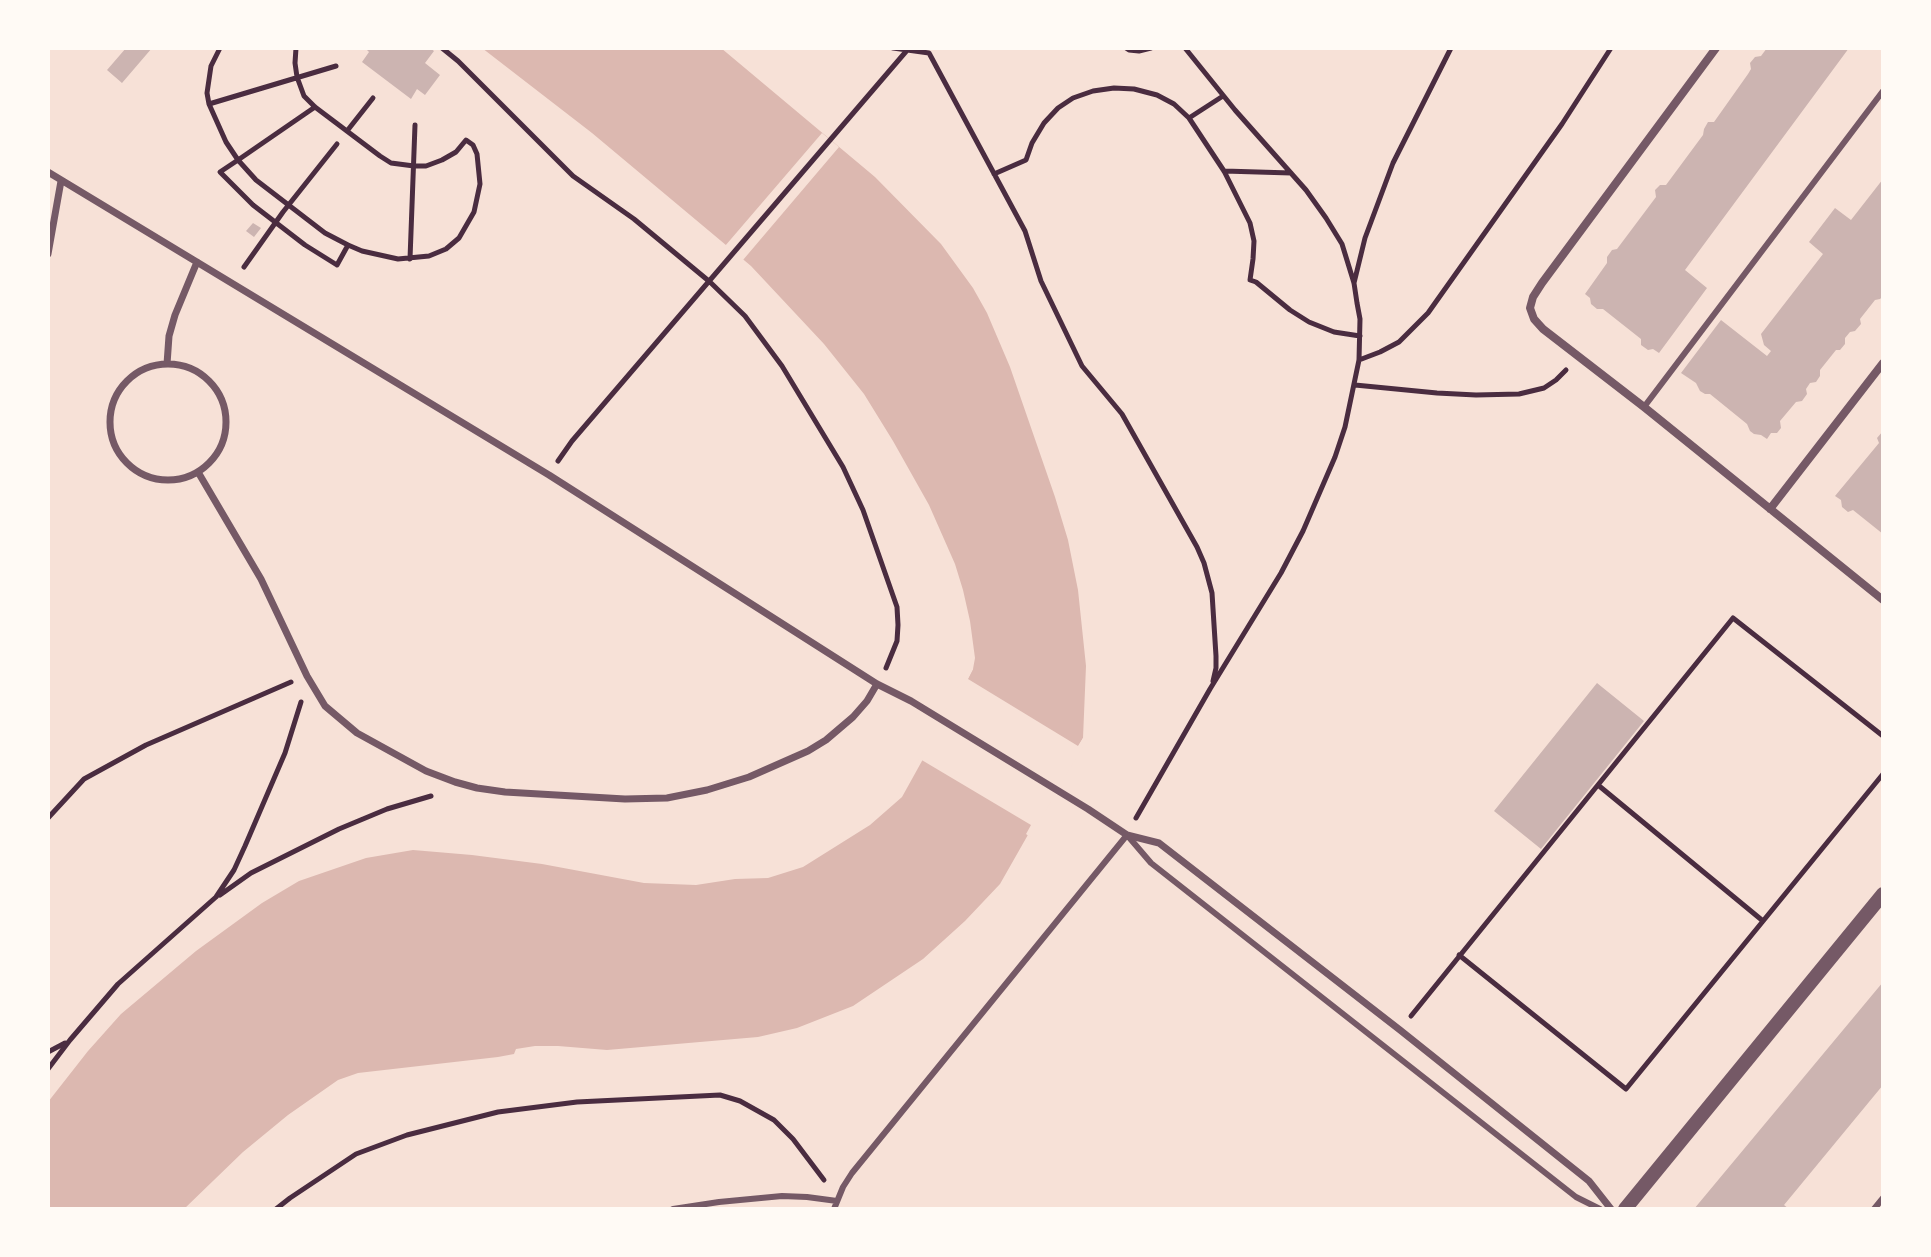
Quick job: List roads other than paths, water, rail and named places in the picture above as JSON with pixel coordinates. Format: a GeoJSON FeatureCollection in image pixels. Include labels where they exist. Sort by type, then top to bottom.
{"type":"FeatureCollection","features":[{"type":"Feature","properties":{"kind":"street"},"geometry":{"type":"LineString","coordinates":[[1716,48],[1542,283],[1530,308],[1543,329],[1883,600]]}},
{"type":"Feature","properties":{"kind":"street"},"geometry":{"type":"LineString","coordinates":[[48,172],[549,475],[877,684],[911,701],[1127,835],[1159,843],[1589,1181],[1611,1209]]}},
{"type":"Feature","properties":{"kind":"street"},"geometry":{"type":"LineString","coordinates":[[48,254],[61,181]]}},
{"type":"Feature","properties":{"kind":"street"},"geometry":{"type":"LineString","coordinates":[[167,364],[169,336],[175,315],[197,262]]}},
{"type":"Feature","properties":{"kind":"street"},"geometry":{"type":"LineString","coordinates":[[1770,509],[1883,363]]}},
{"type":"Feature","properties":{"kind":"street"},"geometry":{"type":"LineString","coordinates":[[167,364],[185,366],[203,375],[216,388],[224,406],[226,424],[222,443],[212,459],[198,472],[180,479],[161,480],[143,474],[127,463],[116,447],[111,429],[112,410],[119,392],[131,377],[148,368],[167,364]]}},
{"type":"Feature","properties":{"kind":"street"},"geometry":{"type":"LineString","coordinates":[[198,472],[261,579],[307,676],[325,706],[357,733],[426,771],[477,788],[536,795],[625,799],[667,798],[707,790],[749,777],[826,740],[853,717],[877,684]]}},
{"type":"Feature","properties":{"kind":"street"},"geometry":{"type":"LineString","coordinates":[[1625,1209],[1883,894]]}},
{"type":"Feature","properties":{"kind":"lane"},"geometry":{"type":"LineString","coordinates":[[1644,407],[1883,91]]}},
{"type":"Feature","properties":{"kind":"lane"},"geometry":{"type":"LineString","coordinates":[[834,1209],[852,1173],[1127,835],[1151,863],[1576,1197],[1600,1209]]}},
{"type":"Feature","properties":{"kind":"lane"},"geometry":{"type":"LineString","coordinates":[[673,1209],[782,1196],[837,1201]]}},
{"type":"Feature","properties":{"kind":"lane"},"geometry":{"type":"LineString","coordinates":[[1874,1209],[1883,1198]]}}]}
